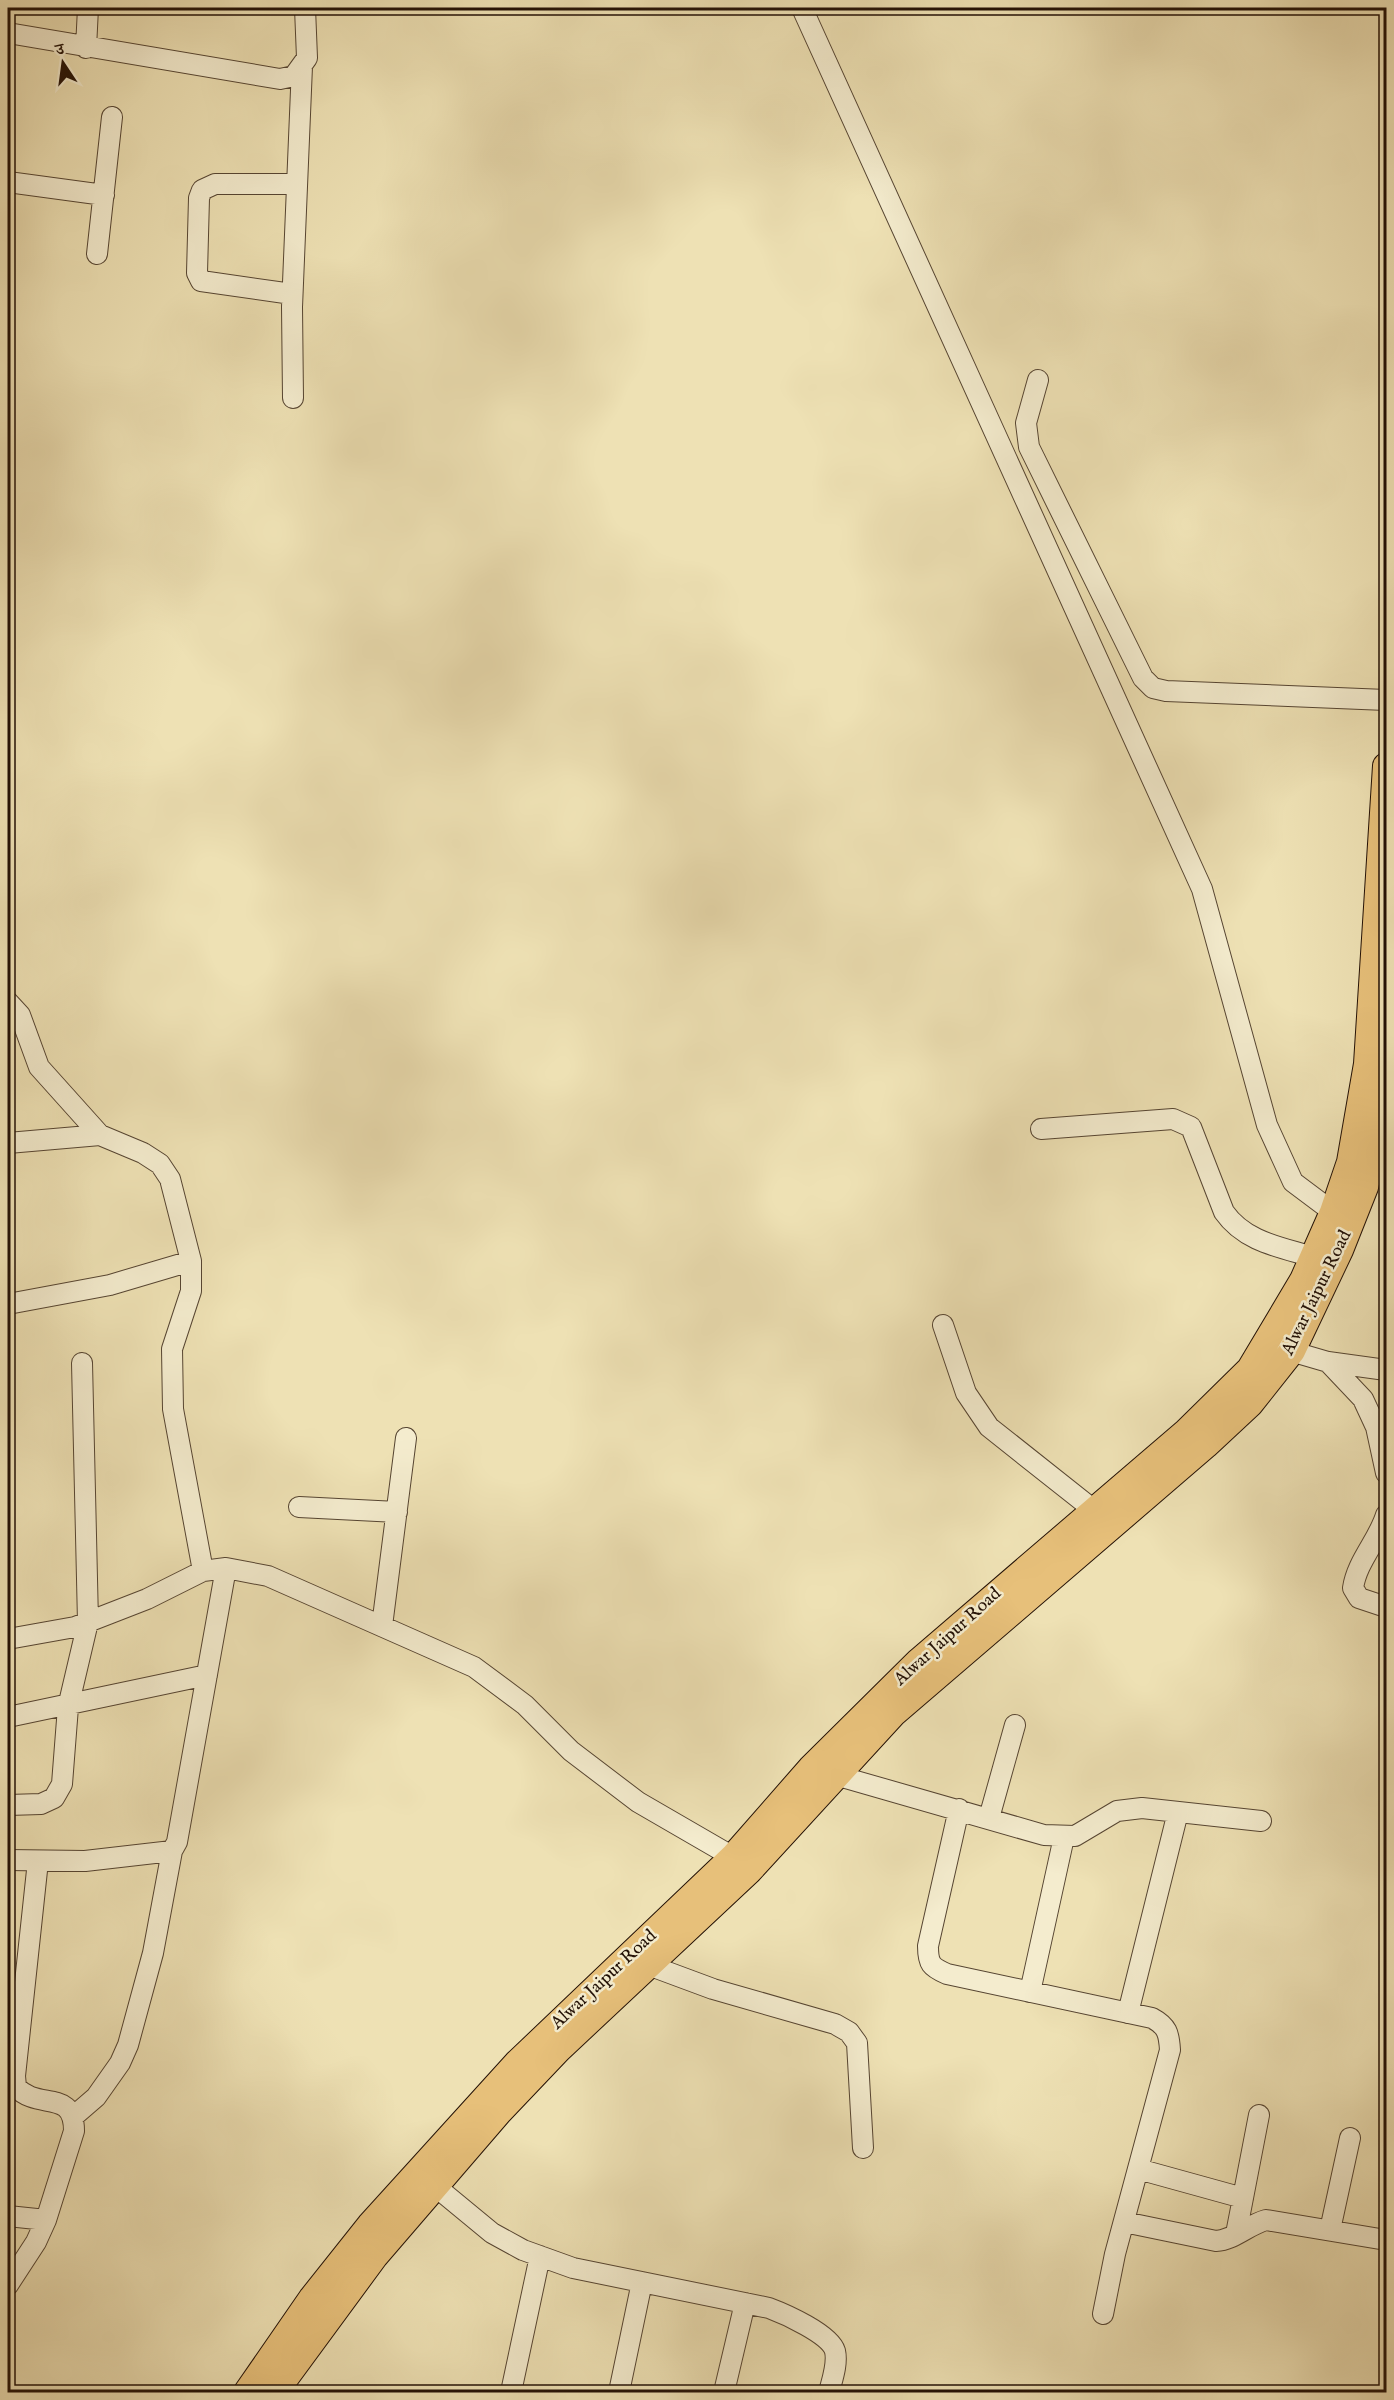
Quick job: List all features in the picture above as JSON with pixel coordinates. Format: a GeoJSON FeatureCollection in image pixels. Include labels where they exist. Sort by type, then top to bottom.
{"type":"FeatureCollection","features":[{"type":"Feature","properties":{"kind":"main road","name":"Alwar Jaipur Road"},"geometry":{"type":"LineString","coordinates":[[247,2392],[275,2379],[375,2256],[499,2112],[551,2058],[651,1966],[741,1864],[811,1768],[919,1660],[1095,1511],[1226,1395],[1250,1369],[1313,1257],[1333,1212],[1350,1162],[1367,1064],[1385,812],[1386,766]]}},
{"type":"Feature","properties":{"kind":"main road","name":"Alwar Jaipur Road"},"geometry":{"type":"LineString","coordinates":[[275,2379],[312,2298],[417,2171],[517,2063],[741,1864],[835,1775],[893,1714],[939,1672],[1206,1445],[1250,1404],[1292,1351],[1340,1250],[1365,1187],[1377,1135],[1386,1078]]}},
{"type":"Feature","properties":{"kind":"street"},"geometry":{"type":"LineString","coordinates":[[86,48],[88,8]]}},
{"type":"Feature","properties":{"kind":"street"},"geometry":{"type":"LineString","coordinates":[[8,33],[280,79],[294,76],[307,58],[305,8]]}},
{"type":"Feature","properties":{"kind":"street"},"geometry":{"type":"LineString","coordinates":[[802,8],[1202,889],[1271,1135],[1293,1182],[1333,1212]]}},
{"type":"Feature","properties":{"kind":"street"},"geometry":{"type":"LineString","coordinates":[[293,398],[292,294],[302,66]]}},
{"type":"Feature","properties":{"kind":"street"},"geometry":{"type":"LineString","coordinates":[[97,254],[112,117]]}},
{"type":"Feature","properties":{"kind":"street"},"geometry":{"type":"LineString","coordinates":[[8,182],[104,195]]}},
{"type":"Feature","properties":{"kind":"street"},"geometry":{"type":"LineString","coordinates":[[292,294],[201,282],[197,273],[199,198],[202,190],[215,184],[297,184]]}},
{"type":"Feature","properties":{"kind":"street"},"geometry":{"type":"LineString","coordinates":[[1038,380],[1026,423],[1029,447],[1116,627],[1148,684],[1166,691],[1386,700]]}},
{"type":"Feature","properties":{"kind":"street"},"geometry":{"type":"LineString","coordinates":[[8,1002],[20,1015],[39,1067],[100,1135],[143,1153],[160,1164],[170,1179],[191,1261],[191,1291],[172,1349],[173,1409],[203,1571]]}},
{"type":"Feature","properties":{"kind":"street"},"geometry":{"type":"LineString","coordinates":[[1041,1129],[1173,1119],[1188,1124],[1224,1212],[1230,1221],[1253,1239],[1313,1257]]}},
{"type":"Feature","properties":{"kind":"street"},"geometry":{"type":"LineString","coordinates":[[8,1143],[100,1135]]}},
{"type":"Feature","properties":{"kind":"street"},"geometry":{"type":"LineString","coordinates":[[8,1304],[110,1285],[191,1261]]}},
{"type":"Feature","properties":{"kind":"street"},"geometry":{"type":"LineString","coordinates":[[943,1325],[966,1393],[989,1427],[1095,1511]]}},
{"type":"Feature","properties":{"kind":"street"},"geometry":{"type":"LineString","coordinates":[[1266,1343],[1328,1362],[1386,1370]]}},
{"type":"Feature","properties":{"kind":"street"},"geometry":{"type":"LineString","coordinates":[[1328,1362],[1363,1399],[1376,1427],[1386,1473]]}},
{"type":"Feature","properties":{"kind":"street"},"geometry":{"type":"LineString","coordinates":[[8,1805],[41,1804],[54,1798],[62,1784],[68,1707],[88,1622],[82,1363]]}},
{"type":"Feature","properties":{"kind":"street"},"geometry":{"type":"LineString","coordinates":[[382,1626],[406,1438]]}},
{"type":"Feature","properties":{"kind":"street"},"geometry":{"type":"LineString","coordinates":[[299,1507],[397,1512]]}},
{"type":"Feature","properties":{"kind":"street"},"geometry":{"type":"LineString","coordinates":[[1386,1515],[1380,1536],[1359,1567],[1353,1588],[1359,1598],[1386,1607]]}},
{"type":"Feature","properties":{"kind":"street"},"geometry":{"type":"LineString","coordinates":[[74,2116],[96,2097],[128,2046],[153,1953],[172,1851],[177,1842],[226,1568]]}},
{"type":"Feature","properties":{"kind":"street"},"geometry":{"type":"LineString","coordinates":[[8,1639],[75,1627],[147,1599],[203,1571],[226,1568],[268,1576],[474,1667],[525,1706],[571,1751],[638,1802],[741,1864]]}},
{"type":"Feature","properties":{"kind":"street"},"geometry":{"type":"LineString","coordinates":[[8,1717],[68,1707],[207,1676]]}},
{"type":"Feature","properties":{"kind":"street"},"geometry":{"type":"LineString","coordinates":[[989,1818],[1015,1725]]}},
{"type":"Feature","properties":{"kind":"street"},"geometry":{"type":"LineString","coordinates":[[835,1775],[1044,1835],[1075,1836],[1117,1811],[1142,1808],[1261,1821]]}},
{"type":"Feature","properties":{"kind":"street"},"geometry":{"type":"LineString","coordinates":[[959,1809],[928,1947],[928,1962],[932,1968],[947,1974],[1152,2018],[1163,2024],[1170,2033],[1170,2050],[1124,2222],[1103,2314]]}},
{"type":"Feature","properties":{"kind":"street"},"geometry":{"type":"LineString","coordinates":[[1128,2013],[1178,1812]]}},
{"type":"Feature","properties":{"kind":"street"},"geometry":{"type":"LineString","coordinates":[[1030,1992],[1064,1837]]}},
{"type":"Feature","properties":{"kind":"street"},"geometry":{"type":"LineString","coordinates":[[8,1860],[85,1862],[172,1851]]}},
{"type":"Feature","properties":{"kind":"street"},"geometry":{"type":"LineString","coordinates":[[8,2285],[36,2242],[46,2220],[74,2131],[74,2116],[64,2105],[29,2097],[16,2087],[15,2076],[38,1861]]}},
{"type":"Feature","properties":{"kind":"street"},"geometry":{"type":"LineString","coordinates":[[651,1966],[713,1989],[835,2024],[849,2032],[858,2043],[863,2148]]}},
{"type":"Feature","properties":{"kind":"street"},"geometry":{"type":"LineString","coordinates":[[1236,2234],[1259,2115]]}},
{"type":"Feature","properties":{"kind":"street"},"geometry":{"type":"LineString","coordinates":[[1330,2230],[1350,2138]]}},
{"type":"Feature","properties":{"kind":"street"},"geometry":{"type":"LineString","coordinates":[[1138,2169],[1243,2198]]}},
{"type":"Feature","properties":{"kind":"street"},"geometry":{"type":"LineString","coordinates":[[435,2187],[492,2233],[540,2256],[573,2268],[745,2303],[787,2314],[827,2340],[834,2349],[836,2364],[829,2392]]}},
{"type":"Feature","properties":{"kind":"street"},"geometry":{"type":"LineString","coordinates":[[8,2216],[46,2220]]}},
{"type":"Feature","properties":{"kind":"street"},"geometry":{"type":"LineString","coordinates":[[1124,2222],[1216,2241],[1227,2240],[1250,2224],[1266,2220],[1386,2240]]}},
{"type":"Feature","properties":{"kind":"street"},"geometry":{"type":"LineString","coordinates":[[511,2392],[540,2256]]}},
{"type":"Feature","properties":{"kind":"street"},"geometry":{"type":"LineString","coordinates":[[619,2392],[642,2282]]}},
{"type":"Feature","properties":{"kind":"street"},"geometry":{"type":"LineString","coordinates":[[724,2392],[745,2303]]}}]}
